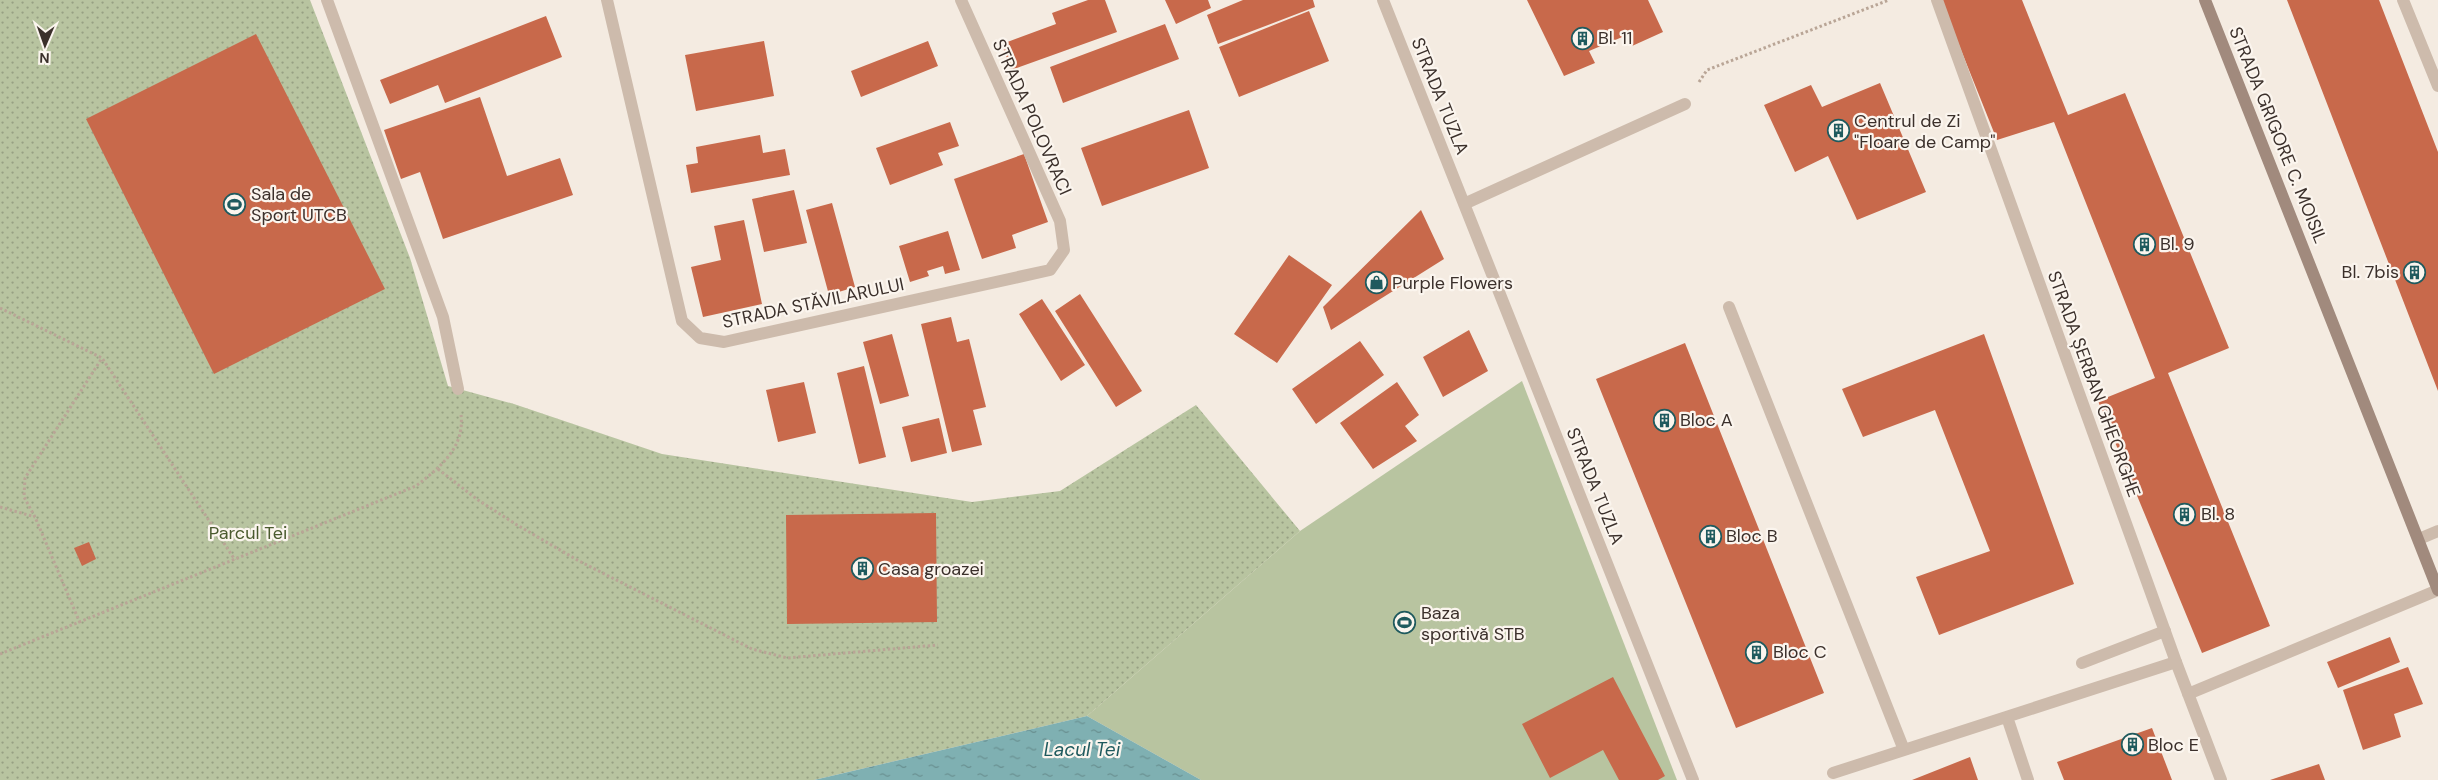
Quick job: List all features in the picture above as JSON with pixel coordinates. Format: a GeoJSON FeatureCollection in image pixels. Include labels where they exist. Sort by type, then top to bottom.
{"type":"FeatureCollection","features":[{"type":"Feature","properties":{"kind":"street"},"geometry":{"type":"LineString","coordinates":[[327,0],[444,317],[458,389]]}},
{"type":"Feature","properties":{"kind":"street","name":"STRADA STĂVILARULUI"},"geometry":{"type":"LineString","coordinates":[[608,0],[682,321],[700,338],[724,342],[1050,270],[1064,250]]}},
{"type":"Feature","properties":{"kind":"street","name":"STRADA POLOVRACI"},"geometry":{"type":"LineString","coordinates":[[961,0],[1060,221],[1064,250]]}},
{"type":"Feature","properties":{"kind":"street","name":"STRADA TUZLA"},"geometry":{"type":"LineString","coordinates":[[1383,0],[1693,780]]}},
{"type":"Feature","properties":{"kind":"street","name":"STRADA ȘERBAN GHEORGHE"},"geometry":{"type":"LineString","coordinates":[[1936,0],[2176,662],[2221,780]]}},
{"type":"Feature","properties":{"kind":"street","name":"STRADA GRIGORE C. MOISIL"},"geometry":{"type":"LineString","coordinates":[[2205,0],[2438,590]]}},
{"type":"Feature","properties":{"kind":"street"},"geometry":{"type":"LineString","coordinates":[[2403,0],[2438,86]]}},
{"type":"Feature","properties":{"kind":"street"},"geometry":{"type":"LineString","coordinates":[[1464,204],[1685,104]]}},
{"type":"Feature","properties":{"kind":"street"},"geometry":{"type":"LineString","coordinates":[[1729,307],[1904,750]]}},
{"type":"Feature","properties":{"kind":"street"},"geometry":{"type":"LineString","coordinates":[[2419,539],[2438,531]]}},
{"type":"Feature","properties":{"kind":"street"},"geometry":{"type":"LineString","coordinates":[[2188,694],[2438,590]]}},
{"type":"Feature","properties":{"kind":"street"},"geometry":{"type":"LineString","coordinates":[[2082,663],[2165,631]]}},
{"type":"Feature","properties":{"kind":"street"},"geometry":{"type":"LineString","coordinates":[[1833,773],[2176,662]]}},
{"type":"Feature","properties":{"kind":"street"},"geometry":{"type":"LineString","coordinates":[[2007,717],[2028,780]]}},
{"type":"Feature","properties":{"kind":"path"},"geometry":{"type":"LineString","coordinates":[[1685,104],[1706,70],[1889,0]]}},
{"type":"Feature","properties":{"kind":"path"},"geometry":{"type":"LineString","coordinates":[[0,308],[102,358],[235,560]]}},
{"type":"Feature","properties":{"kind":"path"},"geometry":{"type":"LineString","coordinates":[[80,623],[35,517],[24,497],[25,478],[102,358]]}},
{"type":"Feature","properties":{"kind":"path"},"geometry":{"type":"LineString","coordinates":[[0,654],[416,486],[438,469],[454,450],[462,420],[458,389]]}},
{"type":"Feature","properties":{"kind":"path"},"geometry":{"type":"LineString","coordinates":[[438,469],[478,500],[579,561],[752,649],[788,658],[938,646]]}},
{"type":"Feature","properties":{"kind":"path"},"geometry":{"type":"LineString","coordinates":[[0,507],[35,517]]}},
{"type":"Feature","properties":{"kind":"green space","name":"Parcul Tei"},"geometry":{"type":"Polygon","coordinates":[[[0,0],[310,0],[410,258],[448,386],[514,404],[662,454],[972,502],[1060,491],[1196,405],[1300,531],[1087,716],[814,780],[0,780],[0,0]]]}},
{"type":"Feature","properties":{"kind":"green space","name":"Baza sportivă STB"},"geometry":{"type":"Polygon","coordinates":[[[1522,381],[1677,780],[1201,780],[1087,716],[1300,531],[1522,381]]]}},
{"type":"Feature","properties":{"kind":"water","name":"Lacul Tei"},"geometry":{"type":"Polygon","coordinates":[[[1087,716],[1201,780],[814,780],[1087,716]]]}},
{"type":"Feature","properties":{"kind":"building"},"geometry":{"type":"Polygon","coordinates":[[[1088,0],[1105,0],[1117,32],[1011,70],[1002,44],[1056,24],[1052,13],[1088,0]]]}},
{"type":"Feature","properties":{"kind":"building"},"geometry":{"type":"Polygon","coordinates":[[[1165,0],[1208,0],[1211,8],[1176,24],[1165,0]]]}},
{"type":"Feature","properties":{"kind":"building"},"geometry":{"type":"Polygon","coordinates":[[[1243,0],[1313,0],[1315,7],[1218,44],[1207,15],[1243,0]]]}},
{"type":"Feature","properties":{"kind":"building","name":"Bl. 11"},"geometry":{"type":"Polygon","coordinates":[[[1527,0],[1648,0],[1663,32],[1632,46],[1627,35],[1589,51],[1595,63],[1564,76],[1527,0]]]}},
{"type":"Feature","properties":{"kind":"building","name":"Bl. 9"},"geometry":{"type":"Polygon","coordinates":[[[1941,0],[2022,0],[2068,115],[2125,93],[2229,348],[2168,373],[2270,626],[2202,653],[2098,401],[2155,378],[2054,122],[1997,140],[1941,0]]]}},
{"type":"Feature","properties":{"kind":"building","name":"Bl. 7bis"},"geometry":{"type":"Polygon","coordinates":[[[2287,0],[2379,0],[2438,152],[2438,391],[2287,0]]]}},
{"type":"Feature","properties":{"kind":"building"},"geometry":{"type":"Polygon","coordinates":[[[1309,11],[1329,61],[1239,97],[1219,47],[1309,11]]]}},
{"type":"Feature","properties":{"kind":"building"},"geometry":{"type":"Polygon","coordinates":[[[546,16],[562,57],[445,103],[438,85],[390,104],[380,80],[546,16]]]}},
{"type":"Feature","properties":{"kind":"building"},"geometry":{"type":"Polygon","coordinates":[[[1165,24],[1179,59],[1063,103],[1050,67],[1165,24]]]}},
{"type":"Feature","properties":{"kind":"building","name":"Sala de Sport UTCB"},"geometry":{"type":"Polygon","coordinates":[[[256,34],[385,289],[214,374],[86,119],[256,34]]]}},
{"type":"Feature","properties":{"kind":"building"},"geometry":{"type":"Polygon","coordinates":[[[764,41],[774,96],[696,111],[685,55],[764,41]]]}},
{"type":"Feature","properties":{"kind":"building"},"geometry":{"type":"Polygon","coordinates":[[[928,41],[938,66],[861,97],[851,71],[928,41]]]}},
{"type":"Feature","properties":{"kind":"building","name":"Centrul de Zi \"Floare de Camp\""},"geometry":{"type":"Polygon","coordinates":[[[1880,83],[1926,192],[1857,220],[1828,156],[1795,172],[1764,105],[1811,85],[1822,107],[1880,83]]]}},
{"type":"Feature","properties":{"kind":"building"},"geometry":{"type":"Polygon","coordinates":[[[480,97],[507,176],[560,158],[573,195],[443,239],[420,172],[401,179],[384,130],[480,97]]]}},
{"type":"Feature","properties":{"kind":"building"},"geometry":{"type":"Polygon","coordinates":[[[1189,110],[1209,168],[1102,206],[1081,148],[1189,110]]]}},
{"type":"Feature","properties":{"kind":"building"},"geometry":{"type":"Polygon","coordinates":[[[950,122],[959,146],[938,153],[943,165],[890,185],[876,148],[950,122]]]}},
{"type":"Feature","properties":{"kind":"building"},"geometry":{"type":"Polygon","coordinates":[[[760,135],[763,153],[785,149],[790,175],[691,193],[686,165],[698,163],[696,147],[760,135]]]}},
{"type":"Feature","properties":{"kind":"building"},"geometry":{"type":"Polygon","coordinates":[[[1024,154],[1048,222],[1012,235],[1016,248],[982,259],[954,179],[1024,154]]]}},
{"type":"Feature","properties":{"kind":"building"},"geometry":{"type":"Polygon","coordinates":[[[794,190],[807,243],[764,252],[752,199],[794,190]]]}},
{"type":"Feature","properties":{"kind":"building"},"geometry":{"type":"Polygon","coordinates":[[[832,203],[855,287],[829,295],[806,210],[832,203]]]}},
{"type":"Feature","properties":{"kind":"building","name":"Purple Flowers"},"geometry":{"type":"Polygon","coordinates":[[[1421,210],[1444,259],[1331,330],[1323,307],[1421,210]]]}},
{"type":"Feature","properties":{"kind":"building"},"geometry":{"type":"Polygon","coordinates":[[[744,220],[762,304],[703,317],[691,267],[721,260],[714,226],[744,220]]]}},
{"type":"Feature","properties":{"kind":"building"},"geometry":{"type":"Polygon","coordinates":[[[948,231],[960,270],[945,274],[943,266],[927,271],[929,276],[910,282],[899,246],[948,231]]]}},
{"type":"Feature","properties":{"kind":"building"},"geometry":{"type":"Polygon","coordinates":[[[1289,255],[1332,285],[1277,363],[1234,334],[1289,255]]]}},
{"type":"Feature","properties":{"kind":"building"},"geometry":{"type":"Polygon","coordinates":[[[1080,294],[1142,391],[1116,407],[1055,311],[1080,294]]]}},
{"type":"Feature","properties":{"kind":"building"},"geometry":{"type":"Polygon","coordinates":[[[1042,299],[1085,365],[1061,381],[1019,314],[1042,299]]]}},
{"type":"Feature","properties":{"kind":"building"},"geometry":{"type":"Polygon","coordinates":[[[951,317],[957,342],[969,339],[986,407],[973,410],[982,445],[952,452],[921,324],[951,317]]]}},
{"type":"Feature","properties":{"kind":"building"},"geometry":{"type":"Polygon","coordinates":[[[1469,330],[1488,371],[1443,397],[1423,357],[1469,330]]]}},
{"type":"Feature","properties":{"kind":"building"},"geometry":{"type":"Polygon","coordinates":[[[892,334],[909,396],[880,404],[863,342],[892,334]]]}},
{"type":"Feature","properties":{"kind":"building"},"geometry":{"type":"Polygon","coordinates":[[[1984,334],[2074,584],[1939,635],[1916,577],[1990,551],[1935,410],[1863,437],[1842,389],[1984,334]]]}},
{"type":"Feature","properties":{"kind":"building"},"geometry":{"type":"Polygon","coordinates":[[[1360,341],[1384,375],[1316,424],[1292,389],[1360,341]]]}},
{"type":"Feature","properties":{"kind":"building"},"geometry":{"type":"Polygon","coordinates":[[[1685,343],[1824,693],[1736,728],[1596,379],[1685,343]]]}},
{"type":"Feature","properties":{"kind":"building"},"geometry":{"type":"Polygon","coordinates":[[[864,366],[886,457],[859,464],[837,373],[864,366]]]}},
{"type":"Feature","properties":{"kind":"building"},"geometry":{"type":"Polygon","coordinates":[[[804,382],[816,433],[778,442],[766,390],[804,382]]]}},
{"type":"Feature","properties":{"kind":"building"},"geometry":{"type":"Polygon","coordinates":[[[1397,382],[1419,415],[1405,426],[1417,441],[1373,469],[1340,423],[1397,382]]]}},
{"type":"Feature","properties":{"kind":"building"},"geometry":{"type":"Polygon","coordinates":[[[939,418],[947,453],[911,462],[902,427],[939,418]]]}},
{"type":"Feature","properties":{"kind":"building","name":"Casa groazei"},"geometry":{"type":"Polygon","coordinates":[[[936,513],[937,622],[787,624],[786,515],[936,513]]]}},
{"type":"Feature","properties":{"kind":"building"},"geometry":{"type":"Polygon","coordinates":[[[89,542],[96,559],[82,566],[74,548],[89,542]]]}},
{"type":"Feature","properties":{"kind":"building"},"geometry":{"type":"Polygon","coordinates":[[[2390,637],[2400,662],[2338,688],[2327,662],[2390,637]]]}},
{"type":"Feature","properties":{"kind":"building"},"geometry":{"type":"Polygon","coordinates":[[[2408,667],[2423,704],[2394,714],[2401,737],[2363,750],[2343,690],[2408,667]]]}},
{"type":"Feature","properties":{"kind":"building"},"geometry":{"type":"Polygon","coordinates":[[[1613,677],[1665,776],[1658,780],[1619,780],[1603,750],[1550,778],[1522,724],[1613,677]]]}},
{"type":"Feature","properties":{"kind":"building","name":"Bloc E"},"geometry":{"type":"Polygon","coordinates":[[[2152,728],[2172,780],[2064,780],[2057,762],[2152,728]]]}},
{"type":"Feature","properties":{"kind":"building"},"geometry":{"type":"Polygon","coordinates":[[[1970,757],[1978,780],[1912,780],[1970,757]]]}},
{"type":"Feature","properties":{"kind":"building"},"geometry":{"type":"Polygon","coordinates":[[[2319,764],[2325,780],[2270,780],[2319,764]]]}},
{"type":"Feature","properties":{"kind":"place","name":"Bl. 11"},"geometry":{"type":"Point","coordinates":[1582,38]}},
{"type":"Feature","properties":{"kind":"place","name":"Centrul de Zi \"Floare de Camp\""},"geometry":{"type":"Point","coordinates":[1838,131]}},
{"type":"Feature","properties":{"kind":"place","name":"Sala de Sport UTCB"},"geometry":{"type":"Point","coordinates":[235,204]}},
{"type":"Feature","properties":{"kind":"place","name":"Bl. 9"},"geometry":{"type":"Point","coordinates":[2144,244]}},
{"type":"Feature","properties":{"kind":"place","name":"Bl. 7bis"},"geometry":{"type":"Point","coordinates":[2415,272]}},
{"type":"Feature","properties":{"kind":"place","name":"Purple Flowers"},"geometry":{"type":"Point","coordinates":[1376,283]}},
{"type":"Feature","properties":{"kind":"place","name":"Bloc A"},"geometry":{"type":"Point","coordinates":[1664,420]}},
{"type":"Feature","properties":{"kind":"place","name":"Bl. 8"},"geometry":{"type":"Point","coordinates":[2185,514]}},
{"type":"Feature","properties":{"kind":"place","name":"Bloc B"},"geometry":{"type":"Point","coordinates":[1710,536]}},
{"type":"Feature","properties":{"kind":"place","name":"Casa groazei"},"geometry":{"type":"Point","coordinates":[862,569]}},
{"type":"Feature","properties":{"kind":"place","name":"Baza sportivă STB"},"geometry":{"type":"Point","coordinates":[1405,623]}},
{"type":"Feature","properties":{"kind":"place","name":"Bloc C"},"geometry":{"type":"Point","coordinates":[1757,652]}},
{"type":"Feature","properties":{"kind":"place","name":"Bloc E"},"geometry":{"type":"Point","coordinates":[2132,745]}}]}
